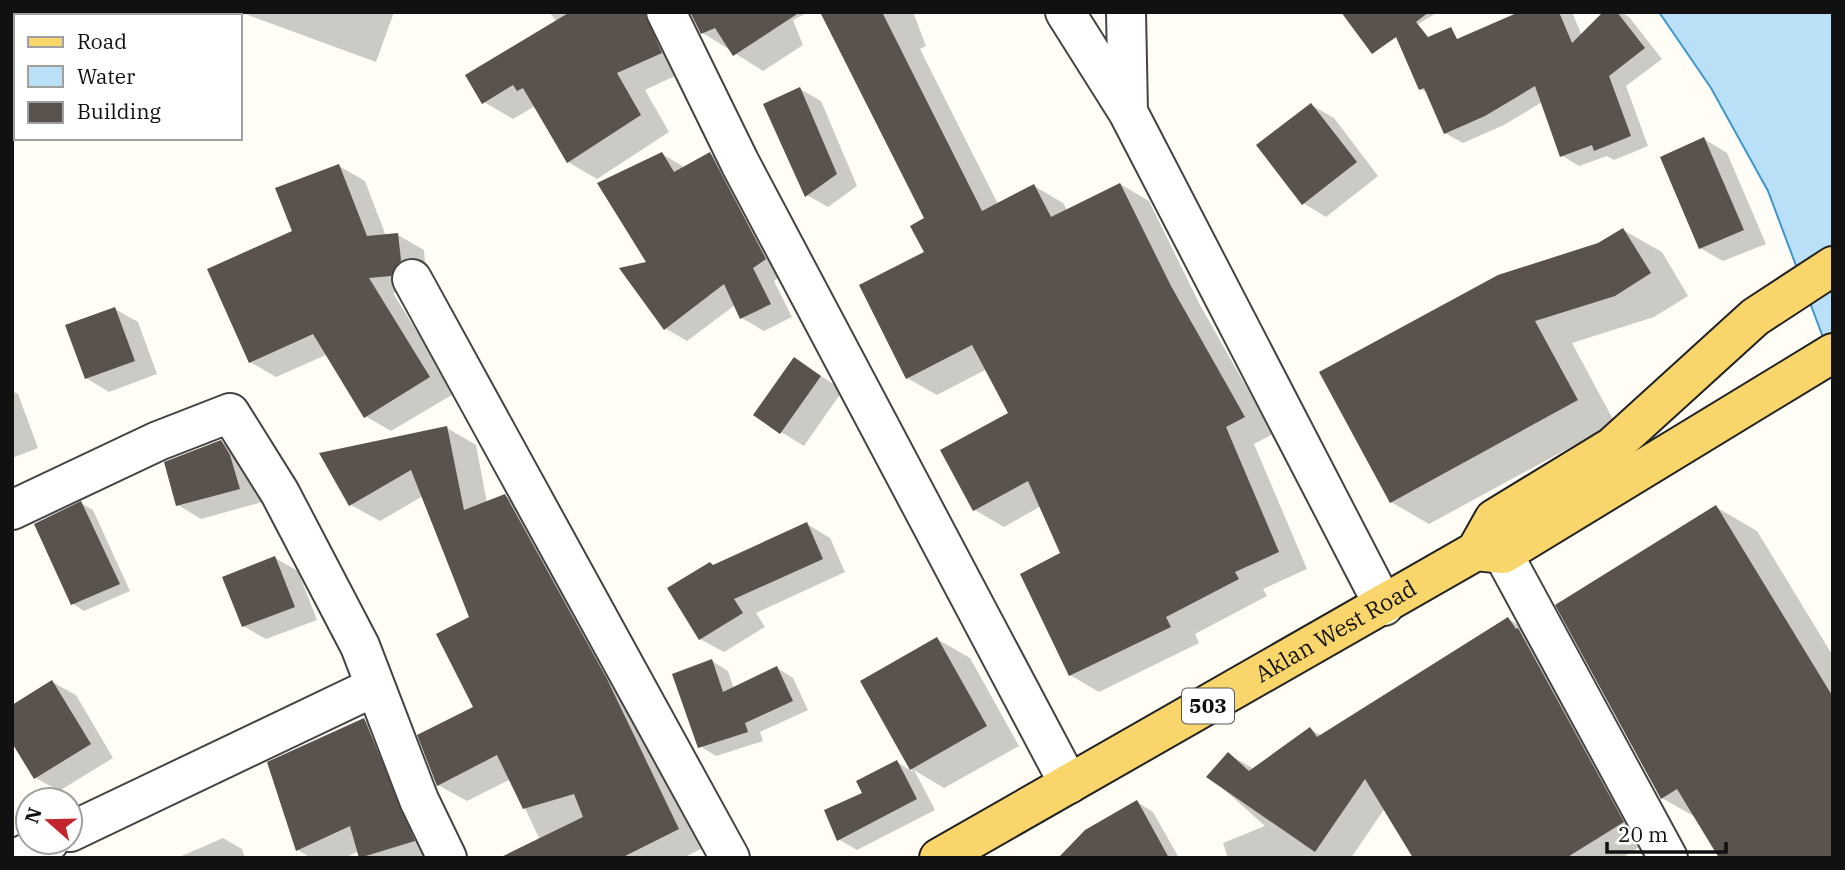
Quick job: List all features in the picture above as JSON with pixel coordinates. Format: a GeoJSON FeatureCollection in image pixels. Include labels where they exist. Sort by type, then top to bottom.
{"type":"FeatureCollection","features":[{"type":"Feature","properties":{"kind":"main road","name":"Aklan West Road"},"geometry":{"type":"LineString","coordinates":[[1489,553],[1494,519],[1612,447],[1640,425],[1723,343],[1798,285],[1833,266]]}},
{"type":"Feature","properties":{"kind":"main road","name":"Aklan West Road"},"geometry":{"type":"LineString","coordinates":[[939,858],[1384,606],[1489,553],[1825,357]]}},
{"type":"Feature","properties":{"kind":"street"},"geometry":{"type":"LineString","coordinates":[[666,12],[740,163],[1069,785]]}},
{"type":"Feature","properties":{"kind":"street"},"geometry":{"type":"LineString","coordinates":[[1065,12],[1128,112],[1384,606]]}},
{"type":"Feature","properties":{"kind":"street"},"geometry":{"type":"LineString","coordinates":[[1126,12],[1128,112]]}},
{"type":"Feature","properties":{"kind":"street"},"geometry":{"type":"LineString","coordinates":[[412,279],[730,858]]}},
{"type":"Feature","properties":{"kind":"street"},"geometry":{"type":"LineString","coordinates":[[12,510],[158,441],[230,413],[292,517],[360,646],[419,800],[447,858]]}},
{"type":"Feature","properties":{"kind":"street"},"geometry":{"type":"LineString","coordinates":[[1489,553],[1668,858]]}},
{"type":"Feature","properties":{"kind":"street"},"geometry":{"type":"LineString","coordinates":[[84,825],[374,687]]}},
{"type":"Feature","properties":{"kind":"water"},"geometry":{"type":"Polygon","coordinates":[[[1659,12],[1833,12],[1833,364],[1768,191],[1711,88],[1659,12]]]}},
{"type":"Feature","properties":{"kind":"building"},"geometry":{"type":"Polygon","coordinates":[[[570,12],[644,12],[662,53],[617,73],[641,115],[567,163],[523,88],[517,91],[513,85],[482,104],[465,75],[570,12]]]}},
{"type":"Feature","properties":{"kind":"building"},"geometry":{"type":"Polygon","coordinates":[[[690,12],[800,12],[733,56],[715,28],[701,34],[690,12]]]}},
{"type":"Feature","properties":{"kind":"building"},"geometry":{"type":"Polygon","coordinates":[[[820,12],[882,12],[982,211],[1034,184],[1051,217],[1120,183],[1171,286],[1245,417],[1226,427],[1279,552],[1235,572],[1239,579],[1166,617],[1171,627],[1069,676],[1020,574],[1060,553],[1028,481],[973,511],[940,450],[1008,413],[972,345],[906,379],[859,285],[924,252],[910,226],[924,218],[820,12]]]}},
{"type":"Feature","properties":{"kind":"building"},"geometry":{"type":"Polygon","coordinates":[[[1341,12],[1429,12],[1416,22],[1428,37],[1451,27],[1457,39],[1519,12],[1559,12],[1572,43],[1603,12],[1617,12],[1645,48],[1609,76],[1631,136],[1594,151],[1592,145],[1560,157],[1535,86],[1485,116],[1444,134],[1424,88],[1419,90],[1396,37],[1372,54],[1341,12]]]}},
{"type":"Feature","properties":{"kind":"building"},"geometry":{"type":"Polygon","coordinates":[[[800,87],[837,174],[805,197],[763,104],[800,87]]]}},
{"type":"Feature","properties":{"kind":"building"},"geometry":{"type":"Polygon","coordinates":[[[1311,103],[1357,162],[1302,205],[1256,145],[1311,103]]]}},
{"type":"Feature","properties":{"kind":"building"},"geometry":{"type":"Polygon","coordinates":[[[1704,137],[1744,230],[1699,249],[1660,157],[1704,137]]]}},
{"type":"Feature","properties":{"kind":"building"},"geometry":{"type":"Polygon","coordinates":[[[662,152],[674,172],[710,152],[766,259],[753,268],[771,304],[740,319],[724,284],[664,330],[619,268],[646,262],[597,183],[662,152]]]}},
{"type":"Feature","properties":{"kind":"building"},"geometry":{"type":"Polygon","coordinates":[[[339,164],[367,236],[398,233],[401,260],[391,276],[369,278],[430,377],[364,418],[313,334],[249,363],[207,269],[292,231],[275,188],[339,164]]]}},
{"type":"Feature","properties":{"kind":"building"},"geometry":{"type":"Polygon","coordinates":[[[1623,228],[1651,273],[1615,296],[1535,321],[1578,400],[1390,503],[1319,372],[1498,275],[1598,243],[1623,228]]]}},
{"type":"Feature","properties":{"kind":"building"},"geometry":{"type":"Polygon","coordinates":[[[115,307],[135,361],[85,379],[65,325],[115,307]]]}},
{"type":"Feature","properties":{"kind":"building"},"geometry":{"type":"Polygon","coordinates":[[[794,357],[821,376],[780,434],[753,415],[794,357]]]}},
{"type":"Feature","properties":{"kind":"building"},"geometry":{"type":"Polygon","coordinates":[[[447,426],[464,510],[505,494],[607,679],[679,829],[621,858],[499,858],[583,817],[574,794],[523,809],[497,755],[437,786],[417,735],[473,707],[436,634],[469,617],[411,470],[349,506],[319,453],[447,426]]]}},
{"type":"Feature","properties":{"kind":"building"},"geometry":{"type":"Polygon","coordinates":[[[221,440],[230,455],[240,489],[176,506],[164,462],[221,440]]]}},
{"type":"Feature","properties":{"kind":"building"},"geometry":{"type":"Polygon","coordinates":[[[81,501],[120,584],[71,605],[34,524],[81,501]]]}},
{"type":"Feature","properties":{"kind":"building"},"geometry":{"type":"Polygon","coordinates":[[[1716,505],[1833,697],[1833,858],[1719,858],[1677,789],[1661,799],[1555,605],[1716,505]]]}},
{"type":"Feature","properties":{"kind":"building"},"geometry":{"type":"Polygon","coordinates":[[[807,522],[823,559],[734,599],[743,613],[699,640],[667,588],[710,562],[713,565],[807,522]]]}},
{"type":"Feature","properties":{"kind":"building"},"geometry":{"type":"Polygon","coordinates":[[[275,556],[295,607],[242,627],[222,577],[275,556]]]}},
{"type":"Feature","properties":{"kind":"building"},"geometry":{"type":"Polygon","coordinates":[[[1508,617],[1516,629],[1518,628],[1624,822],[1566,858],[1413,858],[1365,779],[1315,852],[1206,777],[1228,752],[1249,771],[1310,727],[1317,737],[1508,617]]]}},
{"type":"Feature","properties":{"kind":"building"},"geometry":{"type":"Polygon","coordinates":[[[937,637],[987,726],[910,770],[860,681],[937,637]]]}},
{"type":"Feature","properties":{"kind":"building"},"geometry":{"type":"Polygon","coordinates":[[[712,659],[723,692],[777,666],[793,701],[745,723],[748,732],[698,748],[672,674],[712,659]]]}},
{"type":"Feature","properties":{"kind":"building"},"geometry":{"type":"Polygon","coordinates":[[[52,680],[91,744],[34,779],[12,743],[12,705],[52,680]]]}},
{"type":"Feature","properties":{"kind":"building"},"geometry":{"type":"Polygon","coordinates":[[[364,718],[415,841],[359,858],[350,826],[296,851],[267,762],[364,718]]]}},
{"type":"Feature","properties":{"kind":"building"},"geometry":{"type":"Polygon","coordinates":[[[897,760],[917,799],[837,841],[824,810],[862,793],[856,781],[897,760]]]}},
{"type":"Feature","properties":{"kind":"building"},"geometry":{"type":"Polygon","coordinates":[[[1137,800],[1169,858],[1058,858],[1085,830],[1137,800]]]}}]}
